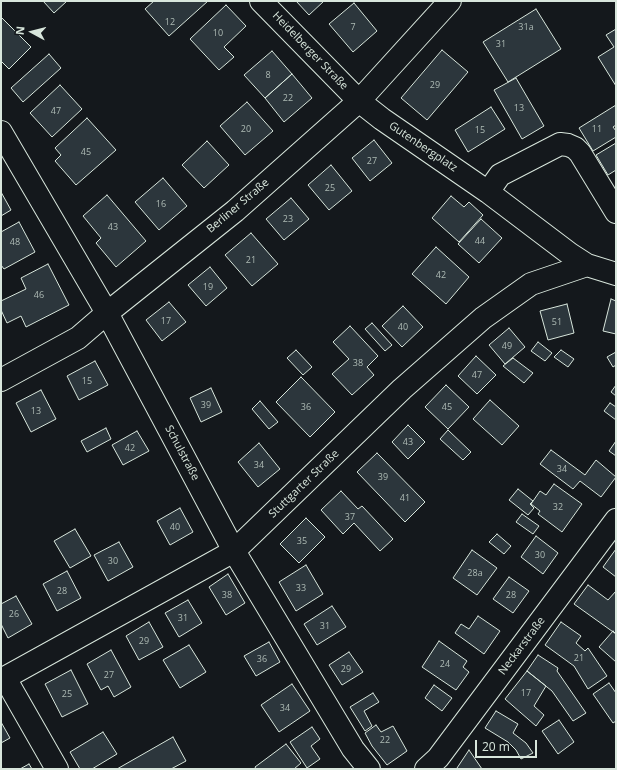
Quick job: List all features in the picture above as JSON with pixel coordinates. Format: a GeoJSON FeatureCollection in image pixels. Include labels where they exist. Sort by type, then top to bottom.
{"type":"FeatureCollection","features":[{"type":"Feature","properties":{"kind":"street","name":"Heidelberger Straße"},"geometry":{"type":"LineString","coordinates":[[261,1],[359,101]]}},
{"type":"Feature","properties":{"kind":"street","name":"Berliner Straße"},"geometry":{"type":"LineString","coordinates":[[1,380],[78,338],[235,210],[359,101],[450,1]]}},
{"type":"Feature","properties":{"kind":"street","name":"Gutenbergplatz"},"geometry":{"type":"LineString","coordinates":[[359,101],[382,120],[488,192],[570,254],[587,265],[616,274]]}},
{"type":"Feature","properties":{"kind":"street","name":"Schulstraße"},"geometry":{"type":"LineString","coordinates":[[1,132],[107,313],[234,551],[353,749],[369,769]]}},
{"type":"Feature","properties":{"kind":"street"},"geometry":{"type":"LineString","coordinates":[[488,192],[500,175],[560,144],[568,145],[575,148],[580,153],[616,212]]}},
{"type":"Feature","properties":{"kind":"street","name":"Stuttgarter Straße"},"geometry":{"type":"LineString","coordinates":[[3,679],[234,551],[402,389],[483,318],[531,284],[587,265]]}},
{"type":"Feature","properties":{"kind":"street","name":"Neckarstraße"},"geometry":{"type":"LineString","coordinates":[[426,769],[438,758],[616,520]]}},
{"type":"Feature","properties":{"kind":"street"},"geometry":{"type":"LineString","coordinates":[[3,679],[57,769]]}},
{"type":"Feature","properties":{"kind":"building"},"geometry":{"type":"Polygon","coordinates":[[[43,1],[67,1],[54,13],[43,1]]]}},
{"type":"Feature","properties":{"kind":"building"},"geometry":{"type":"Polygon","coordinates":[[[154,1],[208,1],[169,36],[145,9],[154,1]]]}},
{"type":"Feature","properties":{"kind":"building"},"geometry":{"type":"Polygon","coordinates":[[[296,1],[324,1],[309,15],[296,1]]]}},
{"type":"Feature","properties":{"kind":"building"},"geometry":{"type":"Polygon","coordinates":[[[354,3],[377,31],[353,52],[329,24],[354,3]]]}},
{"type":"Feature","properties":{"kind":"building"},"geometry":{"type":"Polygon","coordinates":[[[226,5],[246,26],[224,47],[234,57],[219,70],[190,39],[226,5]]]}},
{"type":"Feature","properties":{"kind":"building"},"geometry":{"type":"Polygon","coordinates":[[[536,9],[561,49],[508,82],[483,42],[536,9]]]}},
{"type":"Feature","properties":{"kind":"building"},"geometry":{"type":"Polygon","coordinates":[[[1,17],[31,47],[9,69],[1,61],[1,17]]]}},
{"type":"Feature","properties":{"kind":"building"},"geometry":{"type":"Polygon","coordinates":[[[616,29],[616,86],[598,57],[614,47],[606,35],[616,29]]]}},
{"type":"Feature","properties":{"kind":"building"},"geometry":{"type":"Polygon","coordinates":[[[442,50],[468,72],[427,120],[401,98],[442,50]]]}},
{"type":"Feature","properties":{"kind":"building"},"geometry":{"type":"Polygon","coordinates":[[[272,51],[292,74],[265,98],[244,75],[272,51]]]}},
{"type":"Feature","properties":{"kind":"building"},"geometry":{"type":"Polygon","coordinates":[[[49,54],[61,68],[23,102],[11,88],[49,54]]]}},
{"type":"Feature","properties":{"kind":"building"},"geometry":{"type":"Polygon","coordinates":[[[292,74],[312,98],[284,122],[265,98],[292,74]]]}},
{"type":"Feature","properties":{"kind":"building"},"geometry":{"type":"Polygon","coordinates":[[[516,78],[544,126],[522,139],[494,90],[516,78]]]}},
{"type":"Feature","properties":{"kind":"building"},"geometry":{"type":"Polygon","coordinates":[[[60,85],[82,109],[52,137],[30,113],[60,85]]]}},
{"type":"Feature","properties":{"kind":"building"},"geometry":{"type":"Polygon","coordinates":[[[247,102],[273,131],[245,155],[220,126],[247,102]]]}},
{"type":"Feature","properties":{"kind":"building"},"geometry":{"type":"Polygon","coordinates":[[[616,105],[616,125],[613,127],[616,131],[616,137],[593,151],[579,128],[616,105]]]}},
{"type":"Feature","properties":{"kind":"building"},"geometry":{"type":"Polygon","coordinates":[[[491,107],[505,129],[468,152],[455,130],[491,107]]]}},
{"type":"Feature","properties":{"kind":"building"},"geometry":{"type":"Polygon","coordinates":[[[87,118],[116,150],[76,185],[55,161],[61,155],[55,148],[87,118]]]}},
{"type":"Feature","properties":{"kind":"building"},"geometry":{"type":"Polygon","coordinates":[[[374,140],[392,163],[370,181],[352,158],[374,140]]]}},
{"type":"Feature","properties":{"kind":"building"},"geometry":{"type":"Polygon","coordinates":[[[207,141],[229,165],[204,188],[182,165],[207,141]]]}},
{"type":"Feature","properties":{"kind":"building"},"geometry":{"type":"Polygon","coordinates":[[[616,143],[616,170],[608,175],[596,155],[616,143]]]}},
{"type":"Feature","properties":{"kind":"building"},"geometry":{"type":"Polygon","coordinates":[[[331,165],[352,191],[329,210],[308,185],[331,165]]]}},
{"type":"Feature","properties":{"kind":"building"},"geometry":{"type":"Polygon","coordinates":[[[163,178],[187,206],[159,230],[135,202],[163,178]]]}},
{"type":"Feature","properties":{"kind":"building"},"geometry":{"type":"Polygon","coordinates":[[[1,192],[11,210],[1,216],[1,192]]]}},
{"type":"Feature","properties":{"kind":"building"},"geometry":{"type":"Polygon","coordinates":[[[107,195],[146,241],[116,267],[96,243],[101,238],[83,216],[107,195]]]}},
{"type":"Feature","properties":{"kind":"building"},"geometry":{"type":"Polygon","coordinates":[[[451,196],[464,207],[469,202],[483,215],[459,242],[432,218],[451,196]]]}},
{"type":"Feature","properties":{"kind":"building"},"geometry":{"type":"Polygon","coordinates":[[[291,198],[309,219],[284,240],[266,219],[291,198]]]}},
{"type":"Feature","properties":{"kind":"building"},"geometry":{"type":"Polygon","coordinates":[[[481,219],[502,238],[479,263],[458,244],[481,219]]]}},
{"type":"Feature","properties":{"kind":"building"},"geometry":{"type":"Polygon","coordinates":[[[19,222],[35,252],[4,269],[1,265],[1,232],[19,222]]]}},
{"type":"Feature","properties":{"kind":"building"},"geometry":{"type":"Polygon","coordinates":[[[251,233],[278,264],[252,286],[225,255],[251,233]]]}},
{"type":"Feature","properties":{"kind":"building"},"geometry":{"type":"Polygon","coordinates":[[[436,247],[469,277],[446,304],[412,274],[436,247]]]}},
{"type":"Feature","properties":{"kind":"building"},"geometry":{"type":"Polygon","coordinates":[[[48,264],[69,305],[26,327],[21,316],[7,323],[1,310],[1,301],[26,289],[21,278],[48,264]]]}},
{"type":"Feature","properties":{"kind":"building"},"geometry":{"type":"Polygon","coordinates":[[[210,267],[227,288],[206,306],[188,285],[210,267]]]}},
{"type":"Feature","properties":{"kind":"building"},"geometry":{"type":"Polygon","coordinates":[[[611,299],[616,301],[616,334],[603,331],[611,299]]]}},
{"type":"Feature","properties":{"kind":"building"},"geometry":{"type":"Polygon","coordinates":[[[169,302],[186,322],[162,341],[146,320],[169,302]]]}},
{"type":"Feature","properties":{"kind":"building"},"geometry":{"type":"Polygon","coordinates":[[[567,304],[574,333],[548,340],[540,311],[567,304]]]}},
{"type":"Feature","properties":{"kind":"building"},"geometry":{"type":"Polygon","coordinates":[[[403,306],[423,327],[402,347],[382,326],[403,306]]]}},
{"type":"Feature","properties":{"kind":"building"},"geometry":{"type":"Polygon","coordinates":[[[372,323],[392,345],[385,351],[365,329],[372,323]]]}},
{"type":"Feature","properties":{"kind":"building"},"geometry":{"type":"Polygon","coordinates":[[[350,326],[378,356],[367,367],[374,375],[352,395],[332,374],[349,359],[333,342],[350,326]]]}},
{"type":"Feature","properties":{"kind":"building"},"geometry":{"type":"Polygon","coordinates":[[[509,328],[525,347],[505,364],[489,345],[509,328]]]}},
{"type":"Feature","properties":{"kind":"building"},"geometry":{"type":"Polygon","coordinates":[[[538,342],[552,353],[545,361],[531,351],[538,342]]]}},
{"type":"Feature","properties":{"kind":"building"},"geometry":{"type":"Polygon","coordinates":[[[296,350],[312,367],[303,375],[287,358],[296,350]]]}},
{"type":"Feature","properties":{"kind":"building"},"geometry":{"type":"Polygon","coordinates":[[[561,350],[574,359],[568,367],[554,357],[561,350]]]}},
{"type":"Feature","properties":{"kind":"building"},"geometry":{"type":"Polygon","coordinates":[[[616,352],[616,365],[613,367],[607,357],[616,352]]]}},
{"type":"Feature","properties":{"kind":"building"},"geometry":{"type":"Polygon","coordinates":[[[476,356],[496,375],[477,394],[458,376],[476,356]]]}},
{"type":"Feature","properties":{"kind":"building"},"geometry":{"type":"Polygon","coordinates":[[[513,358],[533,373],[524,383],[503,366],[513,358]]]}},
{"type":"Feature","properties":{"kind":"building"},"geometry":{"type":"Polygon","coordinates":[[[95,361],[108,385],[79,400],[67,376],[95,361]]]}},
{"type":"Feature","properties":{"kind":"building"},"geometry":{"type":"Polygon","coordinates":[[[301,377],[335,412],[310,437],[276,402],[301,377]]]}},
{"type":"Feature","properties":{"kind":"building"},"geometry":{"type":"Polygon","coordinates":[[[446,385],[469,407],[448,429],[425,407],[446,385]]]}},
{"type":"Feature","properties":{"kind":"building"},"geometry":{"type":"Polygon","coordinates":[[[616,385],[616,396],[611,392],[616,385]]]}},
{"type":"Feature","properties":{"kind":"building"},"geometry":{"type":"Polygon","coordinates":[[[211,388],[222,412],[201,422],[190,398],[211,388]]]}},
{"type":"Feature","properties":{"kind":"building"},"geometry":{"type":"Polygon","coordinates":[[[41,390],[56,419],[31,432],[16,403],[41,390]]]}},
{"type":"Feature","properties":{"kind":"building"},"geometry":{"type":"Polygon","coordinates":[[[490,400],[519,426],[502,445],[473,419],[490,400]]]}},
{"type":"Feature","properties":{"kind":"building"},"geometry":{"type":"Polygon","coordinates":[[[260,401],[278,422],[269,429],[252,409],[260,401]]]}},
{"type":"Feature","properties":{"kind":"building"},"geometry":{"type":"Polygon","coordinates":[[[610,403],[616,407],[616,420],[604,411],[610,403]]]}},
{"type":"Feature","properties":{"kind":"building"},"geometry":{"type":"Polygon","coordinates":[[[408,425],[425,442],[408,459],[392,442],[408,425]]]}},
{"type":"Feature","properties":{"kind":"building"},"geometry":{"type":"Polygon","coordinates":[[[106,428],[111,439],[87,452],[81,441],[106,428]]]}},
{"type":"Feature","properties":{"kind":"building"},"geometry":{"type":"Polygon","coordinates":[[[448,430],[471,452],[463,460],[440,439],[448,430]]]}},
{"type":"Feature","properties":{"kind":"building"},"geometry":{"type":"Polygon","coordinates":[[[137,431],[149,451],[123,465],[112,445],[137,431]]]}},
{"type":"Feature","properties":{"kind":"building"},"geometry":{"type":"Polygon","coordinates":[[[616,441],[616,456],[609,451],[616,441]]]}},
{"type":"Feature","properties":{"kind":"building"},"geometry":{"type":"Polygon","coordinates":[[[259,443],[280,469],[258,487],[238,462],[259,443]]]}},
{"type":"Feature","properties":{"kind":"building"},"geometry":{"type":"Polygon","coordinates":[[[551,450],[585,475],[596,460],[616,477],[601,497],[580,481],[573,489],[540,464],[551,450]]]}},
{"type":"Feature","properties":{"kind":"building"},"geometry":{"type":"Polygon","coordinates":[[[377,453],[425,502],[405,522],[357,472],[377,453]]]}},
{"type":"Feature","properties":{"kind":"building"},"geometry":{"type":"Polygon","coordinates":[[[554,484],[582,504],[562,532],[538,514],[540,511],[531,504],[540,491],[546,495],[554,484]]]}},
{"type":"Feature","properties":{"kind":"building"},"geometry":{"type":"Polygon","coordinates":[[[518,489],[533,501],[530,504],[534,508],[528,515],[509,500],[518,489]]]}},
{"type":"Feature","properties":{"kind":"building"},"geometry":{"type":"Polygon","coordinates":[[[341,491],[358,509],[362,506],[393,539],[380,551],[354,523],[343,534],[321,510],[341,491]]]}},
{"type":"Feature","properties":{"kind":"building"},"geometry":{"type":"Polygon","coordinates":[[[180,508],[193,532],[170,545],[157,521],[180,508]]]}},
{"type":"Feature","properties":{"kind":"building"},"geometry":{"type":"Polygon","coordinates":[[[522,514],[539,526],[533,534],[516,522],[522,514]]]}},
{"type":"Feature","properties":{"kind":"building"},"geometry":{"type":"Polygon","coordinates":[[[306,518],[325,537],[299,563],[280,544],[306,518]]]}},
{"type":"Feature","properties":{"kind":"building"},"geometry":{"type":"Polygon","coordinates":[[[75,529],[91,556],[70,568],[54,541],[75,529]]]}},
{"type":"Feature","properties":{"kind":"building"},"geometry":{"type":"Polygon","coordinates":[[[497,534],[511,546],[504,554],[489,542],[497,534]]]}},
{"type":"Feature","properties":{"kind":"building"},"geometry":{"type":"Polygon","coordinates":[[[536,536],[558,553],[543,574],[521,557],[536,536]]]}},
{"type":"Feature","properties":{"kind":"building"},"geometry":{"type":"Polygon","coordinates":[[[119,542],[133,567],[108,581],[94,555],[119,542]]]}},
{"type":"Feature","properties":{"kind":"building"},"geometry":{"type":"Polygon","coordinates":[[[616,549],[616,577],[603,567],[616,549]]]}},
{"type":"Feature","properties":{"kind":"building"},"geometry":{"type":"Polygon","coordinates":[[[472,550],[497,568],[477,595],[453,578],[472,550]]]}},
{"type":"Feature","properties":{"kind":"building"},"geometry":{"type":"Polygon","coordinates":[[[306,565],[323,594],[296,611],[279,582],[306,565]]]}},
{"type":"Feature","properties":{"kind":"building"},"geometry":{"type":"Polygon","coordinates":[[[67,571],[81,598],[57,611],[43,584],[67,571]]]}},
{"type":"Feature","properties":{"kind":"building"},"geometry":{"type":"Polygon","coordinates":[[[228,574],[245,603],[226,615],[209,587],[228,574]]]}},
{"type":"Feature","properties":{"kind":"building"},"geometry":{"type":"Polygon","coordinates":[[[509,577],[529,591],[513,613],[493,599],[509,577]]]}},
{"type":"Feature","properties":{"kind":"building"},"geometry":{"type":"Polygon","coordinates":[[[588,585],[608,600],[616,591],[616,634],[574,604],[588,585]]]}},
{"type":"Feature","properties":{"kind":"building"},"geometry":{"type":"Polygon","coordinates":[[[16,596],[32,624],[8,638],[1,624],[1,604],[16,596]]]}},
{"type":"Feature","properties":{"kind":"building"},"geometry":{"type":"Polygon","coordinates":[[[188,600],[202,623],[179,637],[165,613],[188,600]]]}},
{"type":"Feature","properties":{"kind":"building"},"geometry":{"type":"Polygon","coordinates":[[[332,606],[346,627],[317,645],[304,624],[332,606]]]}},
{"type":"Feature","properties":{"kind":"building"},"geometry":{"type":"Polygon","coordinates":[[[478,616],[500,631],[484,654],[455,633],[461,624],[469,629],[478,616]]]}},
{"type":"Feature","properties":{"kind":"building"},"geometry":{"type":"Polygon","coordinates":[[[149,622],[163,647],[139,660],[126,636],[149,622]]]}},
{"type":"Feature","properties":{"kind":"building"},"geometry":{"type":"Polygon","coordinates":[[[561,622],[581,636],[576,643],[585,651],[588,648],[607,676],[588,689],[574,666],[545,645],[561,622]]]}},
{"type":"Feature","properties":{"kind":"building"},"geometry":{"type":"Polygon","coordinates":[[[613,631],[616,634],[616,662],[599,647],[613,631]]]}},
{"type":"Feature","properties":{"kind":"building"},"geometry":{"type":"Polygon","coordinates":[[[439,641],[467,661],[463,667],[469,672],[456,690],[422,667],[439,641]]]}},
{"type":"Feature","properties":{"kind":"building"},"geometry":{"type":"Polygon","coordinates":[[[269,642],[280,662],[256,676],[244,656],[269,642]]]}},
{"type":"Feature","properties":{"kind":"building"},"geometry":{"type":"Polygon","coordinates":[[[189,645],[206,672],[180,688],[163,660],[189,645]]]}},
{"type":"Feature","properties":{"kind":"building"},"geometry":{"type":"Polygon","coordinates":[[[111,650],[131,687],[114,697],[108,686],[101,690],[87,664],[111,650]]]}},
{"type":"Feature","properties":{"kind":"building"},"geometry":{"type":"Polygon","coordinates":[[[349,652],[363,672],[342,685],[329,665],[349,652]]]}},
{"type":"Feature","properties":{"kind":"building"},"geometry":{"type":"Polygon","coordinates":[[[538,655],[558,668],[557,671],[586,713],[573,721],[552,691],[527,671],[538,655]]]}},
{"type":"Feature","properties":{"kind":"building"},"geometry":{"type":"Polygon","coordinates":[[[71,670],[88,704],[62,717],[45,684],[71,670]]]}},
{"type":"Feature","properties":{"kind":"building"},"geometry":{"type":"Polygon","coordinates":[[[527,671],[546,686],[534,706],[544,715],[536,726],[505,699],[527,671]]]}},
{"type":"Feature","properties":{"kind":"building"},"geometry":{"type":"Polygon","coordinates":[[[609,683],[616,693],[616,721],[613,723],[593,694],[609,683]]]}},
{"type":"Feature","properties":{"kind":"building"},"geometry":{"type":"Polygon","coordinates":[[[292,684],[310,711],[279,732],[261,705],[292,684]]]}},
{"type":"Feature","properties":{"kind":"building"},"geometry":{"type":"Polygon","coordinates":[[[434,685],[452,698],[442,711],[425,698],[434,685]]]}},
{"type":"Feature","properties":{"kind":"building"},"geometry":{"type":"Polygon","coordinates":[[[373,693],[379,702],[364,711],[372,726],[365,731],[350,707],[373,693]]]}},
{"type":"Feature","properties":{"kind":"building"},"geometry":{"type":"Polygon","coordinates":[[[496,711],[518,724],[513,733],[526,743],[533,753],[521,759],[516,750],[508,742],[485,728],[496,711]]]}},
{"type":"Feature","properties":{"kind":"building"},"geometry":{"type":"Polygon","coordinates":[[[559,720],[574,742],[558,754],[542,731],[559,720]]]}},
{"type":"Feature","properties":{"kind":"building"},"geometry":{"type":"Polygon","coordinates":[[[1,722],[10,738],[1,743],[1,722]]]}},
{"type":"Feature","properties":{"kind":"building"},"geometry":{"type":"Polygon","coordinates":[[[376,725],[381,732],[393,726],[407,751],[387,765],[372,746],[365,733],[376,725]]]}},
{"type":"Feature","properties":{"kind":"building"},"geometry":{"type":"Polygon","coordinates":[[[312,727],[320,739],[311,746],[320,759],[307,768],[290,742],[312,727]]]}},
{"type":"Feature","properties":{"kind":"building"},"geometry":{"type":"Polygon","coordinates":[[[103,732],[117,754],[92,769],[80,769],[70,752],[103,732]]]}},
{"type":"Feature","properties":{"kind":"building"},"geometry":{"type":"Polygon","coordinates":[[[173,737],[186,761],[171,769],[117,769],[173,737]]]}},
{"type":"Feature","properties":{"kind":"building"},"geometry":{"type":"Polygon","coordinates":[[[286,744],[301,763],[294,769],[256,769],[255,767],[286,744]]]}},
{"type":"Feature","properties":{"kind":"building"},"geometry":{"type":"Polygon","coordinates":[[[469,750],[482,769],[457,768],[469,750]]]}},
{"type":"Feature","properties":{"kind":"building"},"geometry":{"type":"Polygon","coordinates":[[[29,764],[32,769],[20,769],[29,764]]]}}]}
